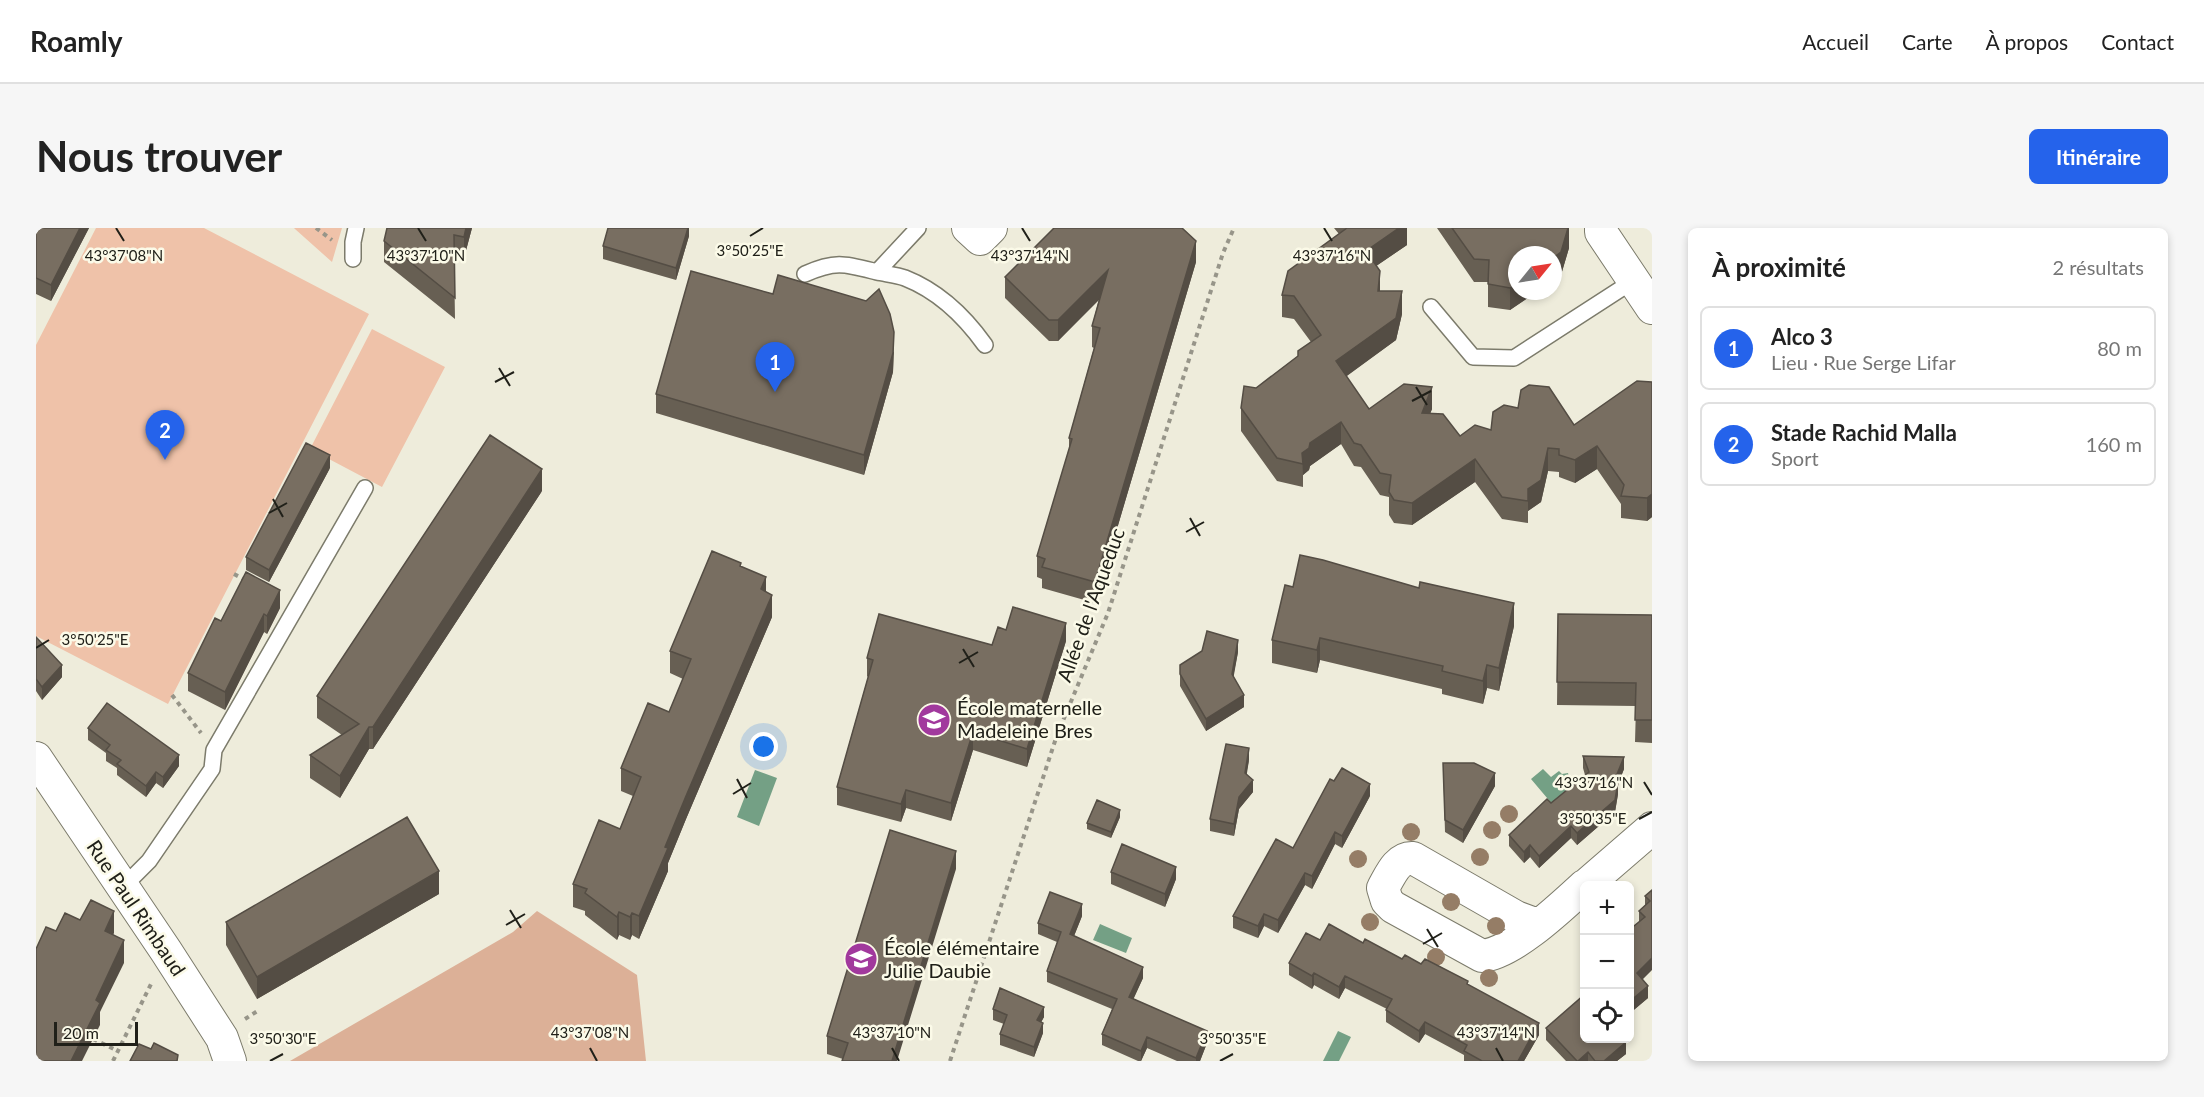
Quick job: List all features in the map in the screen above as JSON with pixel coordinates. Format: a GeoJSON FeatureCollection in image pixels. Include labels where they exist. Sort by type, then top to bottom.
{"type":"FeatureCollection","features":[{"type":"Feature","properties":{"kind":"street"},"geometry":{"type":"LineString","coordinates":[[968,228],[980,239],[991,228]]}},
{"type":"Feature","properties":{"kind":"street"},"geometry":{"type":"LineString","coordinates":[[1601,228],[1601,232],[1652,308]]}},
{"type":"Feature","properties":{"kind":"street","name":"Rue Paul Rimbaud"},"geometry":{"type":"LineString","coordinates":[[36,758],[222,1038],[230,1061]]}},
{"type":"Feature","properties":{"kind":"street"},"geometry":{"type":"LineString","coordinates":[[1591,881],[1652,828]]}},
{"type":"Feature","properties":{"kind":"street"},"geometry":{"type":"LineString","coordinates":[[1542,923],[1580,890]]}},
{"type":"Feature","properties":{"kind":"lane"},"geometry":{"type":"LineString","coordinates":[[353,259],[356,228]]}},
{"type":"Feature","properties":{"kind":"lane"},"geometry":{"type":"LineString","coordinates":[[877,272],[918,228]]}},
{"type":"Feature","properties":{"kind":"lane"},"geometry":{"type":"LineString","coordinates":[[805,274],[826,264],[850,265],[905,278],[935,294],[968,322],[985,345]]}},
{"type":"Feature","properties":{"kind":"lane"},"geometry":{"type":"LineString","coordinates":[[1431,308],[1473,357],[1514,358],[1633,281]]}},
{"type":"Feature","properties":{"kind":"lane"},"geometry":{"type":"LineString","coordinates":[[121,886],[133,878],[148,861],[212,769],[214,750],[365,488]]}},
{"type":"Feature","properties":{"kind":"path","name":"Allée de l'Aqueduc"},"geometry":{"type":"LineString","coordinates":[[950,1061],[1057,735],[1108,613],[1223,253],[1234,228]]}},
{"type":"Feature","properties":{"kind":"path"},"geometry":{"type":"LineString","coordinates":[[234,574],[255,585]]}},
{"type":"Feature","properties":{"kind":"path"},"geometry":{"type":"LineString","coordinates":[[172,695],[214,750]]}},
{"type":"Feature","properties":{"kind":"path"},"geometry":{"type":"LineString","coordinates":[[113,1061],[154,976]]}},
{"type":"Feature","properties":{"kind":"path"},"geometry":{"type":"LineString","coordinates":[[93,1039],[118,1051]]}},
{"type":"Feature","properties":{"kind":"shaded area"},"geometry":{"type":"Polygon","coordinates":[[[96,228],[204,228],[369,314],[168,704],[36,636],[36,345],[96,228]]]}},
{"type":"Feature","properties":{"kind":"shaded area"},"geometry":{"type":"Polygon","coordinates":[[[342,228],[332,262],[295,229],[342,228]]]}},
{"type":"Feature","properties":{"kind":"shaded area"},"geometry":{"type":"Polygon","coordinates":[[[372,329],[445,367],[382,487],[310,449],[372,329]]]}},
{"type":"Feature","properties":{"kind":"shaded area"},"geometry":{"type":"Polygon","coordinates":[[[1543,769],[1551,777],[1559,771],[1562,774],[1568,773],[1567,781],[1574,787],[1553,805],[1531,779],[1543,769]]]}},
{"type":"Feature","properties":{"kind":"shaded area"},"geometry":{"type":"Polygon","coordinates":[[[755,770],[777,778],[759,826],[737,817],[755,770]]]}},
{"type":"Feature","properties":{"kind":"shaded area"},"geometry":{"type":"Polygon","coordinates":[[[537,911],[637,975],[646,1061],[290,1061],[513,932],[537,911]]]}},
{"type":"Feature","properties":{"kind":"shaded area"},"geometry":{"type":"Polygon","coordinates":[[[1100,924],[1132,938],[1126,953],[1093,940],[1100,924]]]}},
{"type":"Feature","properties":{"kind":"shaded area"},"geometry":{"type":"Polygon","coordinates":[[[1338,1031],[1351,1037],[1339,1061],[1323,1061],[1338,1031]]]}},
{"type":"Feature","properties":{"kind":"building"},"geometry":{"type":"Polygon","coordinates":[[[36,228],[80,228],[51,285],[36,278],[36,228]]]}},
{"type":"Feature","properties":{"kind":"building"},"geometry":{"type":"Polygon","coordinates":[[[387,228],[466,228],[464,237],[454,235],[455,298],[384,241],[387,228]]]}},
{"type":"Feature","properties":{"kind":"building"},"geometry":{"type":"Polygon","coordinates":[[[608,228],[688,228],[676,268],[603,246],[608,228]]]}},
{"type":"Feature","properties":{"kind":"building"},"geometry":{"type":"Polygon","coordinates":[[[1054,228],[1182,228],[1196,241],[1095,582],[1042,567],[1045,559],[1037,556],[1072,439],[1069,438],[1100,328],[1092,326],[1108,270],[1058,320],[1049,320],[1005,277],[1054,228]]]}},
{"type":"Feature","properties":{"kind":"building"},"geometry":{"type":"Polygon","coordinates":[[[1347,228],[1399,228],[1366,251],[1380,271],[1378,291],[1402,291],[1396,318],[1336,361],[1369,409],[1404,384],[1432,387],[1422,413],[1443,414],[1460,436],[1475,425],[1491,430],[1493,412],[1504,405],[1518,408],[1521,390],[1529,385],[1549,387],[1574,425],[1637,381],[1652,382],[1652,494],[1647,498],[1621,496],[1624,485],[1597,446],[1575,460],[1559,455],[1559,449],[1548,448],[1541,480],[1528,489],[1528,501],[1502,497],[1475,459],[1412,503],[1394,500],[1389,492],[1391,475],[1380,473],[1361,445],[1354,443],[1341,422],[1310,443],[1309,448],[1302,453],[1303,464],[1277,458],[1241,408],[1244,386],[1256,388],[1298,356],[1298,351],[1321,335],[1294,296],[1282,295],[1288,271],[1347,228]]]}},
{"type":"Feature","properties":{"kind":"building"},"geometry":{"type":"Polygon","coordinates":[[[1452,228],[1568,228],[1562,249],[1562,246],[1508,246],[1508,288],[1488,284],[1489,260],[1474,259],[1452,228]]]}},
{"type":"Feature","properties":{"kind":"building"},"geometry":{"type":"Polygon","coordinates":[[[691,271],[773,294],[778,275],[866,301],[879,289],[890,314],[894,332],[893,353],[864,455],[656,394],[691,271]]]}},
{"type":"Feature","properties":{"kind":"building"},"geometry":{"type":"Polygon","coordinates":[[[490,435],[542,469],[373,727],[369,727],[340,776],[310,755],[359,724],[317,696],[490,435]]]}},
{"type":"Feature","properties":{"kind":"building"},"geometry":{"type":"Polygon","coordinates":[[[306,443],[330,455],[269,570],[246,557],[306,443]]]}},
{"type":"Feature","properties":{"kind":"building"},"geometry":{"type":"Polygon","coordinates":[[[712,551],[766,577],[761,589],[772,595],[686,796],[665,847],[668,848],[639,916],[632,913],[630,917],[619,912],[617,917],[585,893],[587,889],[573,884],[599,820],[620,829],[641,777],[621,768],[648,703],[669,712],[691,659],[670,651],[712,551]]]}},
{"type":"Feature","properties":{"kind":"building"},"geometry":{"type":"Polygon","coordinates":[[[1300,555],[1419,588],[1420,582],[1514,603],[1499,668],[1487,665],[1483,681],[1442,671],[1443,666],[1320,638],[1317,650],[1272,640],[1285,585],[1293,587],[1300,555]]]}},
{"type":"Feature","properties":{"kind":"building"},"geometry":{"type":"Polygon","coordinates":[[[246,572],[280,590],[267,616],[264,614],[225,692],[188,673],[215,618],[221,621],[246,572]]]}},
{"type":"Feature","properties":{"kind":"building"},"geometry":{"type":"Polygon","coordinates":[[[1013,607],[1066,623],[1027,749],[973,732],[951,803],[906,790],[901,804],[837,787],[873,660],[867,658],[879,614],[992,645],[998,627],[1006,630],[1013,607]]]}},
{"type":"Feature","properties":{"kind":"building"},"geometry":{"type":"Polygon","coordinates":[[[1558,614],[1652,615],[1652,720],[1635,720],[1636,683],[1557,682],[1558,614]]]}},
{"type":"Feature","properties":{"kind":"building"},"geometry":{"type":"Polygon","coordinates":[[[1207,631],[1238,640],[1232,674],[1244,695],[1206,719],[1180,674],[1180,665],[1202,651],[1207,631]]]}},
{"type":"Feature","properties":{"kind":"building"},"geometry":{"type":"Polygon","coordinates":[[[36,637],[62,665],[42,687],[36,679],[36,637]]]}},
{"type":"Feature","properties":{"kind":"building"},"geometry":{"type":"Polygon","coordinates":[[[107,703],[179,755],[163,777],[156,772],[146,786],[117,764],[121,760],[106,750],[110,745],[88,728],[107,703]]]}},
{"type":"Feature","properties":{"kind":"building"},"geometry":{"type":"Polygon","coordinates":[[[1226,744],[1249,748],[1245,773],[1253,780],[1239,797],[1234,824],[1210,819],[1226,744]]]}},
{"type":"Feature","properties":{"kind":"building"},"geometry":{"type":"Polygon","coordinates":[[[1583,756],[1624,757],[1615,779],[1618,782],[1615,800],[1577,833],[1571,826],[1539,856],[1530,845],[1524,852],[1509,835],[1547,799],[1551,803],[1589,772],[1583,756]]]}},
{"type":"Feature","properties":{"kind":"building"},"geometry":{"type":"Polygon","coordinates":[[[1443,763],[1474,763],[1495,773],[1463,830],[1445,820],[1443,763]]]}},
{"type":"Feature","properties":{"kind":"building"},"geometry":{"type":"Polygon","coordinates":[[[1342,768],[1370,784],[1342,836],[1335,832],[1312,876],[1305,873],[1278,920],[1264,914],[1258,926],[1233,916],[1276,839],[1293,848],[1330,779],[1334,781],[1342,768]]]}},
{"type":"Feature","properties":{"kind":"building"},"geometry":{"type":"Polygon","coordinates":[[[1097,800],[1120,810],[1111,832],[1087,823],[1097,800]]]}},
{"type":"Feature","properties":{"kind":"building"},"geometry":{"type":"Polygon","coordinates":[[[407,817],[439,871],[257,977],[226,922],[407,817]]]}},
{"type":"Feature","properties":{"kind":"building"},"geometry":{"type":"Polygon","coordinates":[[[890,830],[956,851],[892,1061],[842,1061],[848,1043],[827,1036],[890,830]]]}},
{"type":"Feature","properties":{"kind":"building"},"geometry":{"type":"Polygon","coordinates":[[[1122,844],[1176,867],[1165,894],[1111,872],[1122,844]]]}},
{"type":"Feature","properties":{"kind":"building"},"geometry":{"type":"Polygon","coordinates":[[[1652,890],[1652,958],[1637,973],[1648,986],[1634,998],[1634,926],[1645,917],[1639,911],[1650,901],[1645,896],[1652,890]]]}},
{"type":"Feature","properties":{"kind":"building"},"geometry":{"type":"Polygon","coordinates":[[[1050,892],[1082,904],[1070,934],[1143,967],[1129,997],[1207,1031],[1196,1058],[1147,1037],[1141,1051],[1102,1034],[1117,999],[1047,971],[1061,932],[1038,923],[1050,892]]]}},
{"type":"Feature","properties":{"kind":"building"},"geometry":{"type":"Polygon","coordinates":[[[91,900],[114,911],[105,931],[124,940],[96,1000],[100,1003],[71,1061],[36,1061],[36,949],[46,927],[56,931],[65,913],[80,920],[91,900]]]}},
{"type":"Feature","properties":{"kind":"building"},"geometry":{"type":"Polygon","coordinates":[[[1329,924],[1363,943],[1365,939],[1402,959],[1405,955],[1421,964],[1425,959],[1468,981],[1467,984],[1539,1023],[1518,1061],[1482,1061],[1464,1051],[1467,1045],[1425,1022],[1419,1031],[1386,1010],[1392,999],[1345,976],[1339,987],[1314,973],[1312,976],[1289,963],[1306,933],[1320,940],[1329,924]]]}},
{"type":"Feature","properties":{"kind":"building"},"geometry":{"type":"Polygon","coordinates":[[[1000,988],[1044,1007],[1037,1020],[1043,1023],[1034,1047],[1000,1034],[1007,1015],[993,1009],[1000,988]]]}},
{"type":"Feature","properties":{"kind":"building"},"geometry":{"type":"Polygon","coordinates":[[[1580,998],[1580,1043],[1625,1043],[1604,1061],[1595,1061],[1588,1052],[1577,1061],[1546,1028],[1580,998]]]}},
{"type":"Feature","properties":{"kind":"building"},"geometry":{"type":"Polygon","coordinates":[[[154,1043],[178,1055],[177,1061],[130,1061],[139,1044],[151,1049],[154,1043]]]}},
{"type":"Feature","properties":{"kind":"place","name":"Alco 3"},"geometry":{"type":"Point","coordinates":[775,392]}},
{"type":"Feature","properties":{"kind":"place","name":"Stade Rachid Malla"},"geometry":{"type":"Point","coordinates":[165,460]}},
{"type":"Feature","properties":{"kind":"place","name":"École maternelle Madeleine Bres"},"geometry":{"type":"Point","coordinates":[934,720]}},
{"type":"Feature","properties":{"kind":"place","name":"École élémentaire Julie Daubie"},"geometry":{"type":"Point","coordinates":[861,959]}}]}
